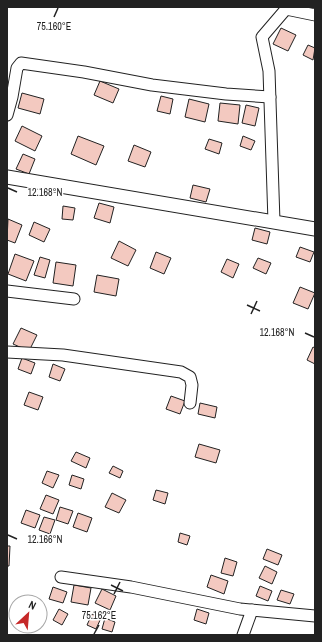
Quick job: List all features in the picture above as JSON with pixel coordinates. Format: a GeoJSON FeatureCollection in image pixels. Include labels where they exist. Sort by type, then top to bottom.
{"type":"FeatureCollection","features":[{"type":"Feature","properties":{"kind":"main road"},"geometry":{"type":"LineString","coordinates":[[7,177],[315,229]]}},
{"type":"Feature","properties":{"kind":"street"},"geometry":{"type":"LineString","coordinates":[[274,222],[269,71],[262,37],[286,9],[315,15]]}},
{"type":"Feature","properties":{"kind":"street"},"geometry":{"type":"LineString","coordinates":[[7,115],[12,97],[16,68],[21,63],[84,72],[152,85],[270,98]]}},
{"type":"Feature","properties":{"kind":"street"},"geometry":{"type":"LineString","coordinates":[[7,291],[74,299]]}},
{"type":"Feature","properties":{"kind":"street"},"geometry":{"type":"LineString","coordinates":[[7,352],[63,356],[181,372],[190,377],[192,385],[190,403]]}},
{"type":"Feature","properties":{"kind":"street"},"geometry":{"type":"LineString","coordinates":[[61,577],[252,610],[315,616]]}},
{"type":"Feature","properties":{"kind":"street"},"geometry":{"type":"LineString","coordinates":[[242,635],[252,610]]}},
{"type":"Feature","properties":{"kind":"building"},"geometry":{"type":"Polygon","coordinates":[[[281,28],[296,35],[288,51],[273,44],[281,28]]]}},
{"type":"Feature","properties":{"kind":"building"},"geometry":{"type":"Polygon","coordinates":[[[308,45],[315,48],[313,60],[303,55],[308,45]]]}},
{"type":"Feature","properties":{"kind":"building"},"geometry":{"type":"Polygon","coordinates":[[[100,81],[119,89],[113,103],[94,95],[100,81]]]}},
{"type":"Feature","properties":{"kind":"building"},"geometry":{"type":"Polygon","coordinates":[[[22,93],[44,99],[40,114],[18,108],[22,93]]]}},
{"type":"Feature","properties":{"kind":"building"},"geometry":{"type":"Polygon","coordinates":[[[161,96],[173,99],[170,114],[157,111],[161,96]]]}},
{"type":"Feature","properties":{"kind":"building"},"geometry":{"type":"Polygon","coordinates":[[[189,99],[209,104],[205,122],[185,117],[189,99]]]}},
{"type":"Feature","properties":{"kind":"building"},"geometry":{"type":"Polygon","coordinates":[[[220,103],[240,105],[238,124],[218,121],[220,103]]]}},
{"type":"Feature","properties":{"kind":"building"},"geometry":{"type":"Polygon","coordinates":[[[246,105],[259,108],[255,126],[242,123],[246,105]]]}},
{"type":"Feature","properties":{"kind":"building"},"geometry":{"type":"Polygon","coordinates":[[[22,126],[42,136],[35,151],[15,141],[22,126]]]}},
{"type":"Feature","properties":{"kind":"building"},"geometry":{"type":"Polygon","coordinates":[[[78,136],[104,146],[96,165],[71,154],[78,136]]]}},
{"type":"Feature","properties":{"kind":"building"},"geometry":{"type":"Polygon","coordinates":[[[243,136],[255,141],[251,150],[240,146],[243,136]]]}},
{"type":"Feature","properties":{"kind":"building"},"geometry":{"type":"Polygon","coordinates":[[[209,139],[222,143],[219,154],[205,149],[209,139]]]}},
{"type":"Feature","properties":{"kind":"building"},"geometry":{"type":"Polygon","coordinates":[[[134,145],[151,152],[145,167],[128,161],[134,145]]]}},
{"type":"Feature","properties":{"kind":"building"},"geometry":{"type":"Polygon","coordinates":[[[23,154],[35,159],[29,174],[16,169],[23,154]]]}},
{"type":"Feature","properties":{"kind":"building"},"geometry":{"type":"Polygon","coordinates":[[[193,185],[210,189],[206,202],[190,198],[193,185]]]}},
{"type":"Feature","properties":{"kind":"building"},"geometry":{"type":"Polygon","coordinates":[[[99,203],[114,207],[110,223],[94,218],[99,203]]]}},
{"type":"Feature","properties":{"kind":"building"},"geometry":{"type":"Polygon","coordinates":[[[63,206],[75,208],[73,220],[62,219],[63,206]]]}},
{"type":"Feature","properties":{"kind":"building"},"geometry":{"type":"Polygon","coordinates":[[[8,219],[22,225],[15,243],[7,240],[8,219]]]}},
{"type":"Feature","properties":{"kind":"building"},"geometry":{"type":"Polygon","coordinates":[[[34,222],[50,229],[44,242],[29,235],[34,222]]]}},
{"type":"Feature","properties":{"kind":"building"},"geometry":{"type":"Polygon","coordinates":[[[255,228],[270,232],[267,244],[252,240],[255,228]]]}},
{"type":"Feature","properties":{"kind":"building"},"geometry":{"type":"Polygon","coordinates":[[[119,241],[136,250],[128,266],[111,258],[119,241]]]}},
{"type":"Feature","properties":{"kind":"building"},"geometry":{"type":"Polygon","coordinates":[[[300,247],[314,252],[310,262],[296,257],[300,247]]]}},
{"type":"Feature","properties":{"kind":"building"},"geometry":{"type":"Polygon","coordinates":[[[156,252],[171,258],[164,274],[150,268],[156,252]]]}},
{"type":"Feature","properties":{"kind":"building"},"geometry":{"type":"Polygon","coordinates":[[[15,254],[34,261],[26,281],[8,274],[15,254]]]}},
{"type":"Feature","properties":{"kind":"building"},"geometry":{"type":"Polygon","coordinates":[[[40,257],[50,260],[45,278],[34,275],[40,257]]]}},
{"type":"Feature","properties":{"kind":"building"},"geometry":{"type":"Polygon","coordinates":[[[258,258],[271,263],[266,274],[253,268],[258,258]]]}},
{"type":"Feature","properties":{"kind":"building"},"geometry":{"type":"Polygon","coordinates":[[[227,259],[239,264],[233,278],[221,272],[227,259]]]}},
{"type":"Feature","properties":{"kind":"building"},"geometry":{"type":"Polygon","coordinates":[[[56,262],[76,265],[73,286],[53,283],[56,262]]]}},
{"type":"Feature","properties":{"kind":"building"},"geometry":{"type":"Polygon","coordinates":[[[97,275],[119,279],[116,296],[94,292],[97,275]]]}},
{"type":"Feature","properties":{"kind":"building"},"geometry":{"type":"Polygon","coordinates":[[[300,287],[315,293],[308,309],[293,303],[300,287]]]}},
{"type":"Feature","properties":{"kind":"building"},"geometry":{"type":"Polygon","coordinates":[[[21,328],[37,335],[29,351],[13,344],[21,328]]]}},
{"type":"Feature","properties":{"kind":"building"},"geometry":{"type":"Polygon","coordinates":[[[313,347],[315,348],[315,364],[307,360],[313,347]]]}},
{"type":"Feature","properties":{"kind":"building"},"geometry":{"type":"Polygon","coordinates":[[[22,358],[35,363],[31,374],[18,369],[22,358]]]}},
{"type":"Feature","properties":{"kind":"building"},"geometry":{"type":"Polygon","coordinates":[[[53,364],[65,369],[60,381],[49,377],[53,364]]]}},
{"type":"Feature","properties":{"kind":"building"},"geometry":{"type":"Polygon","coordinates":[[[29,392],[43,397],[38,410],[24,405],[29,392]]]}},
{"type":"Feature","properties":{"kind":"building"},"geometry":{"type":"Polygon","coordinates":[[[171,396],[185,401],[180,414],[166,409],[171,396]]]}},
{"type":"Feature","properties":{"kind":"building"},"geometry":{"type":"Polygon","coordinates":[[[200,403],[217,407],[215,418],[198,414],[200,403]]]}},
{"type":"Feature","properties":{"kind":"building"},"geometry":{"type":"Polygon","coordinates":[[[199,444],[220,450],[216,463],[195,457],[199,444]]]}},
{"type":"Feature","properties":{"kind":"building"},"geometry":{"type":"Polygon","coordinates":[[[76,452],[90,458],[86,468],[71,461],[76,452]]]}},
{"type":"Feature","properties":{"kind":"building"},"geometry":{"type":"Polygon","coordinates":[[[113,466],[123,471],[120,478],[109,473],[113,466]]]}},
{"type":"Feature","properties":{"kind":"building"},"geometry":{"type":"Polygon","coordinates":[[[47,471],[59,475],[53,488],[42,483],[47,471]]]}},
{"type":"Feature","properties":{"kind":"building"},"geometry":{"type":"Polygon","coordinates":[[[72,475],[84,479],[81,489],[69,485],[72,475]]]}},
{"type":"Feature","properties":{"kind":"building"},"geometry":{"type":"Polygon","coordinates":[[[156,490],[168,493],[165,504],[153,500],[156,490]]]}},
{"type":"Feature","properties":{"kind":"building"},"geometry":{"type":"Polygon","coordinates":[[[112,493],[126,500],[119,513],[105,507],[112,493]]]}},
{"type":"Feature","properties":{"kind":"building"},"geometry":{"type":"Polygon","coordinates":[[[46,495],[59,500],[53,514],[40,509],[46,495]]]}},
{"type":"Feature","properties":{"kind":"building"},"geometry":{"type":"Polygon","coordinates":[[[60,507],[73,511],[68,524],[56,520],[60,507]]]}},
{"type":"Feature","properties":{"kind":"building"},"geometry":{"type":"Polygon","coordinates":[[[26,510],[40,515],[35,528],[21,523],[26,510]]]}},
{"type":"Feature","properties":{"kind":"building"},"geometry":{"type":"Polygon","coordinates":[[[78,513],[92,518],[87,532],[73,527],[78,513]]]}},
{"type":"Feature","properties":{"kind":"building"},"geometry":{"type":"Polygon","coordinates":[[[44,517],[55,520],[50,534],[39,530],[44,517]]]}},
{"type":"Feature","properties":{"kind":"building"},"geometry":{"type":"Polygon","coordinates":[[[180,533],[190,536],[187,545],[178,542],[180,533]]]}},
{"type":"Feature","properties":{"kind":"building"},"geometry":{"type":"Polygon","coordinates":[[[7,546],[10,546],[9,566],[7,566],[7,546]]]}},
{"type":"Feature","properties":{"kind":"building"},"geometry":{"type":"Polygon","coordinates":[[[267,549],[282,555],[278,565],[263,559],[267,549]]]}},
{"type":"Feature","properties":{"kind":"building"},"geometry":{"type":"Polygon","coordinates":[[[225,558],[237,562],[233,576],[221,573],[225,558]]]}},
{"type":"Feature","properties":{"kind":"building"},"geometry":{"type":"Polygon","coordinates":[[[265,566],[277,572],[272,584],[259,578],[265,566]]]}},
{"type":"Feature","properties":{"kind":"building"},"geometry":{"type":"Polygon","coordinates":[[[211,575],[228,581],[224,594],[207,587],[211,575]]]}},
{"type":"Feature","properties":{"kind":"building"},"geometry":{"type":"Polygon","coordinates":[[[74,585],[91,588],[88,605],[71,602],[74,585]]]}},
{"type":"Feature","properties":{"kind":"building"},"geometry":{"type":"Polygon","coordinates":[[[260,586],[272,591],[268,601],[256,596],[260,586]]]}},
{"type":"Feature","properties":{"kind":"building"},"geometry":{"type":"Polygon","coordinates":[[[53,587],[67,592],[63,603],[49,599],[53,587]]]}},
{"type":"Feature","properties":{"kind":"building"},"geometry":{"type":"Polygon","coordinates":[[[102,589],[116,596],[110,610],[95,603],[102,589]]]}},
{"type":"Feature","properties":{"kind":"building"},"geometry":{"type":"Polygon","coordinates":[[[281,590],[294,594],[290,604],[277,600],[281,590]]]}},
{"type":"Feature","properties":{"kind":"building"},"geometry":{"type":"Polygon","coordinates":[[[59,609],[68,614],[62,625],[53,620],[59,609]]]}},
{"type":"Feature","properties":{"kind":"building"},"geometry":{"type":"Polygon","coordinates":[[[197,609],[209,613],[206,624],[194,620],[197,609]]]}},
{"type":"Feature","properties":{"kind":"building"},"geometry":{"type":"Polygon","coordinates":[[[92,614],[101,618],[96,629],[87,625],[92,614]]]}},
{"type":"Feature","properties":{"kind":"building"},"geometry":{"type":"Polygon","coordinates":[[[105,618],[115,622],[112,632],[102,629],[105,618]]]}}]}
